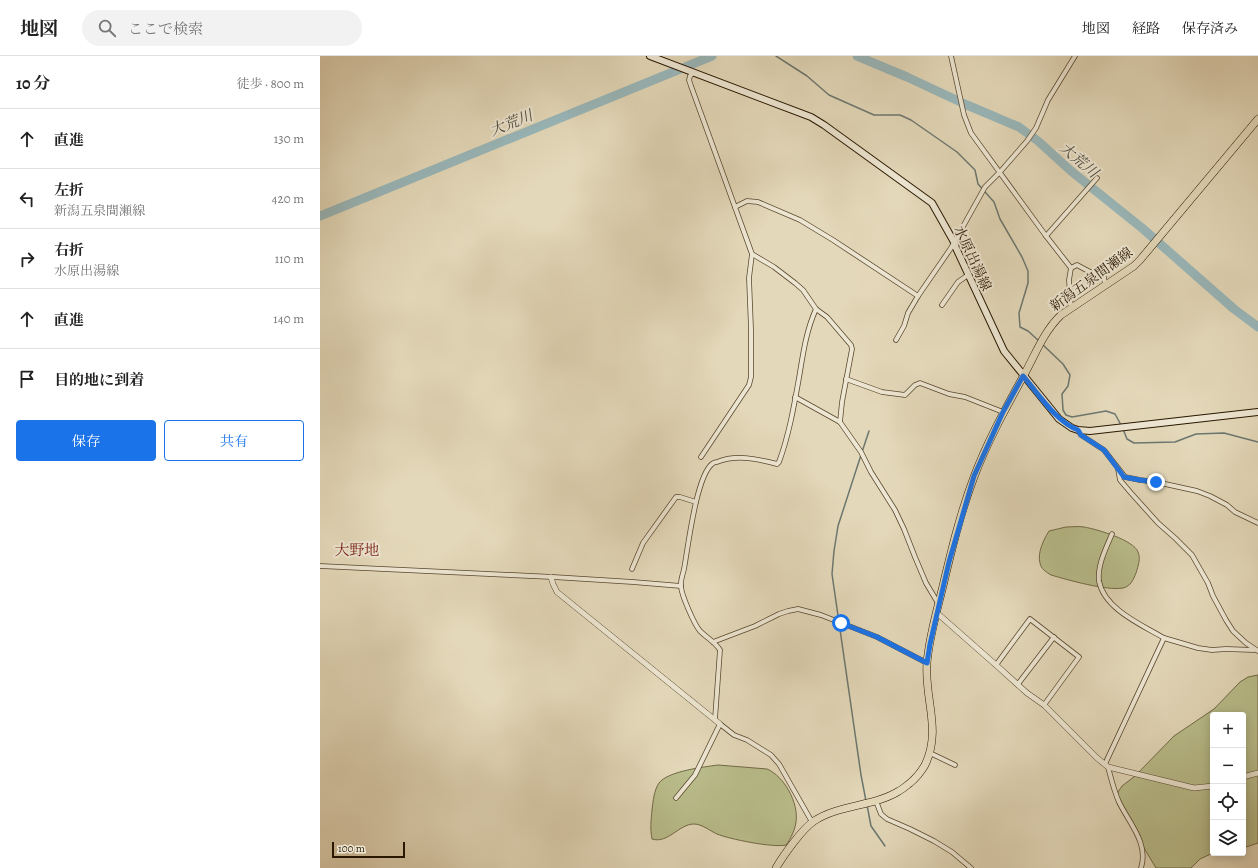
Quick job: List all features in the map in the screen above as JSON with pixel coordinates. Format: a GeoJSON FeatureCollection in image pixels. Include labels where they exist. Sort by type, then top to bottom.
{"type":"FeatureCollection","features":[{"type":"Feature","properties":{"kind":"main road","name":"水原出湯線"},"geometry":{"type":"LineString","coordinates":[[650,56],[811,118],[824,125],[932,203],[937,209],[954,242],[1004,351],[1059,419],[1072,428],[1090,431],[1258,412]]}},
{"type":"Feature","properties":{"kind":"main road","name":"新潟五泉間瀬線"},"geometry":{"type":"LineString","coordinates":[[776,868],[781,859],[812,822],[835,811],[870,802],[900,791],[917,777],[925,765],[930,753],[933,732],[927,663],[938,604],[974,476],[1003,412],[1055,321],[1134,266],[1146,254],[1258,119]]}},
{"type":"Feature","properties":{"kind":"street"},"geometry":{"type":"LineString","coordinates":[[951,56],[964,115],[971,133],[1070,268],[1069,280],[1071,309]]}},
{"type":"Feature","properties":{"kind":"street"},"geometry":{"type":"LineString","coordinates":[[896,340],[904,326],[908,313],[954,242],[981,193],[1027,141],[1036,128],[1048,100],[1075,56]]}},
{"type":"Feature","properties":{"kind":"street"},"geometry":{"type":"LineString","coordinates":[[691,72],[689,80],[691,86],[752,254],[749,278],[751,329],[751,377],[749,385],[701,457]]}},
{"type":"Feature","properties":{"kind":"street"},"geometry":{"type":"LineString","coordinates":[[1046,236],[1097,178]]}},
{"type":"Feature","properties":{"kind":"street"},"geometry":{"type":"LineString","coordinates":[[735,207],[747,201],[754,201],[800,220],[918,296]]}},
{"type":"Feature","properties":{"kind":"street"},"geometry":{"type":"LineString","coordinates":[[752,254],[774,267],[803,290],[816,309],[827,317],[851,345],[852,349],[842,402],[840,422],[862,454],[904,529],[917,564],[938,604]]}},
{"type":"Feature","properties":{"kind":"street"},"geometry":{"type":"LineString","coordinates":[[1070,268],[1077,265],[1092,273],[1104,277],[1105,285]]}},
{"type":"Feature","properties":{"kind":"street"},"geometry":{"type":"LineString","coordinates":[[942,306],[958,282],[968,275]]}},
{"type":"Feature","properties":{"kind":"street"},"geometry":{"type":"LineString","coordinates":[[715,719],[720,650],[698,628],[684,599],[681,586],[696,502],[702,482],[711,464],[734,457],[748,458],[777,464],[779,462],[788,430],[810,322],[816,309]]}},
{"type":"Feature","properties":{"kind":"street"},"geometry":{"type":"LineString","coordinates":[[846,379],[882,392],[905,395],[920,382],[949,394],[965,397],[1003,412]]}},
{"type":"Feature","properties":{"kind":"street"},"geometry":{"type":"LineString","coordinates":[[795,397],[840,422]]}},
{"type":"Feature","properties":{"kind":"street"},"geometry":{"type":"LineString","coordinates":[[1078,430],[1081,435],[1104,450],[1124,477],[1164,483],[1197,491],[1210,496],[1227,505],[1235,512],[1258,523]]}},
{"type":"Feature","properties":{"kind":"street"},"geometry":{"type":"LineString","coordinates":[[1118,469],[1120,480],[1131,493],[1158,523],[1192,554],[1226,620],[1242,639],[1256,650]]}},
{"type":"Feature","properties":{"kind":"street"},"geometry":{"type":"LineString","coordinates":[[632,569],[643,543],[676,497],[696,502]]}},
{"type":"Feature","properties":{"kind":"street"},"geometry":{"type":"LineString","coordinates":[[1112,534],[1104,551],[1099,580],[1106,597],[1114,606],[1164,638],[1205,649],[1256,650]]}},
{"type":"Feature","properties":{"kind":"street"},"geometry":{"type":"LineString","coordinates":[[320,566],[551,577],[681,586]]}},
{"type":"Feature","properties":{"kind":"street"},"geometry":{"type":"LineString","coordinates":[[551,577],[558,592],[720,724],[734,734],[771,755],[779,764],[812,822]]}},
{"type":"Feature","properties":{"kind":"street"},"geometry":{"type":"LineString","coordinates":[[713,642],[756,626],[779,614],[798,609],[807,610],[877,637],[927,663]]}},
{"type":"Feature","properties":{"kind":"street"},"geometry":{"type":"LineString","coordinates":[[937,613],[1027,693],[1044,705],[1106,766],[1194,788],[1210,786]]}},
{"type":"Feature","properties":{"kind":"street"},"geometry":{"type":"LineString","coordinates":[[996,665],[1030,619],[1079,657],[1044,705]]}},
{"type":"Feature","properties":{"kind":"street"},"geometry":{"type":"LineString","coordinates":[[1018,684],[1054,637]]}},
{"type":"Feature","properties":{"kind":"street"},"geometry":{"type":"LineString","coordinates":[[1141,868],[1143,853],[1141,844],[1137,833],[1118,801],[1106,766],[1164,638]]}},
{"type":"Feature","properties":{"kind":"street"},"geometry":{"type":"LineString","coordinates":[[676,798],[695,775],[720,724]]}},
{"type":"Feature","properties":{"kind":"street"},"geometry":{"type":"LineString","coordinates":[[930,753],[955,765]]}},
{"type":"Feature","properties":{"kind":"street"},"geometry":{"type":"LineString","coordinates":[[1246,776],[1258,773]]}},
{"type":"Feature","properties":{"kind":"street"},"geometry":{"type":"LineString","coordinates":[[870,802],[887,819],[910,829],[952,852],[971,868]]}},
{"type":"Feature","properties":{"kind":"green space"},"geometry":{"type":"Polygon","coordinates":[[[1066,527],[1082,527],[1097,530],[1130,543],[1138,552],[1139,562],[1136,573],[1130,584],[1126,587],[1116,589],[1098,587],[1051,575],[1044,570],[1041,567],[1039,555],[1045,538],[1049,531],[1066,527]]]}},
{"type":"Feature","properties":{"kind":"green space"},"geometry":{"type":"Polygon","coordinates":[[[1258,675],[1258,843],[1246,847],[1246,712],[1210,712],[1210,854],[1200,859],[1191,868],[1156,868],[1118,805],[1118,792],[1122,786],[1135,776],[1174,736],[1214,709],[1240,682],[1248,677],[1258,675]]]}},
{"type":"Feature","properties":{"kind":"green space"},"geometry":{"type":"Polygon","coordinates":[[[718,765],[767,769],[779,778],[793,799],[796,815],[795,828],[786,845],[780,846],[762,844],[723,836],[697,824],[683,827],[663,839],[652,839],[651,824],[653,803],[659,783],[670,775],[696,768],[718,765]]]}},
{"type":"Feature","properties":{"kind":"waterway","name":"大荒川"},"geometry":{"type":"LineString","coordinates":[[320,216],[712,56]]}},
{"type":"Feature","properties":{"kind":"waterway"},"geometry":{"type":"LineString","coordinates":[[776,56],[807,76],[829,95],[874,115],[900,115],[911,120],[957,152],[975,170],[978,184],[994,202],[1000,219],[1022,257],[1028,271],[1028,283],[1019,313],[1020,327],[1028,331],[1039,341]]}},
{"type":"Feature","properties":{"kind":"waterway","name":"大荒川"},"geometry":{"type":"LineString","coordinates":[[857,56],[1019,127],[1038,141],[1071,171],[1142,228],[1234,309],[1258,327]]}},
{"type":"Feature","properties":{"kind":"waterway"},"geometry":{"type":"LineString","coordinates":[[1042,344],[1063,364],[1070,375],[1068,386],[1062,394],[1063,410],[1066,415],[1072,417],[1106,411],[1115,414],[1121,425]]}},
{"type":"Feature","properties":{"kind":"waterway"},"geometry":{"type":"LineString","coordinates":[[1123,429],[1127,439],[1134,443],[1175,442],[1196,434],[1224,433],[1258,442]]}},
{"type":"Feature","properties":{"kind":"waterway"},"geometry":{"type":"LineString","coordinates":[[862,452],[869,431]]}},
{"type":"Feature","properties":{"kind":"waterway"},"geometry":{"type":"LineString","coordinates":[[861,455],[838,526],[832,574],[866,801]]}},
{"type":"Feature","properties":{"kind":"waterway"},"geometry":{"type":"LineString","coordinates":[[867,805],[871,826],[885,846]]}},
{"type":"Feature","properties":{"kind":"district","name":"大野地"},"geometry":{"type":"Point","coordinates":[357,550]}},
{"type":"Feature","properties":{"kind":"route"},"geometry":{"type":"LineString","coordinates":[[841,623],[877,637],[927,663],[949,562],[974,476],[1003,412],[1023,376],[1059,419],[1072,428],[1078,430],[1081,435],[1104,450],[1124,477],[1156,482]]}}]}
